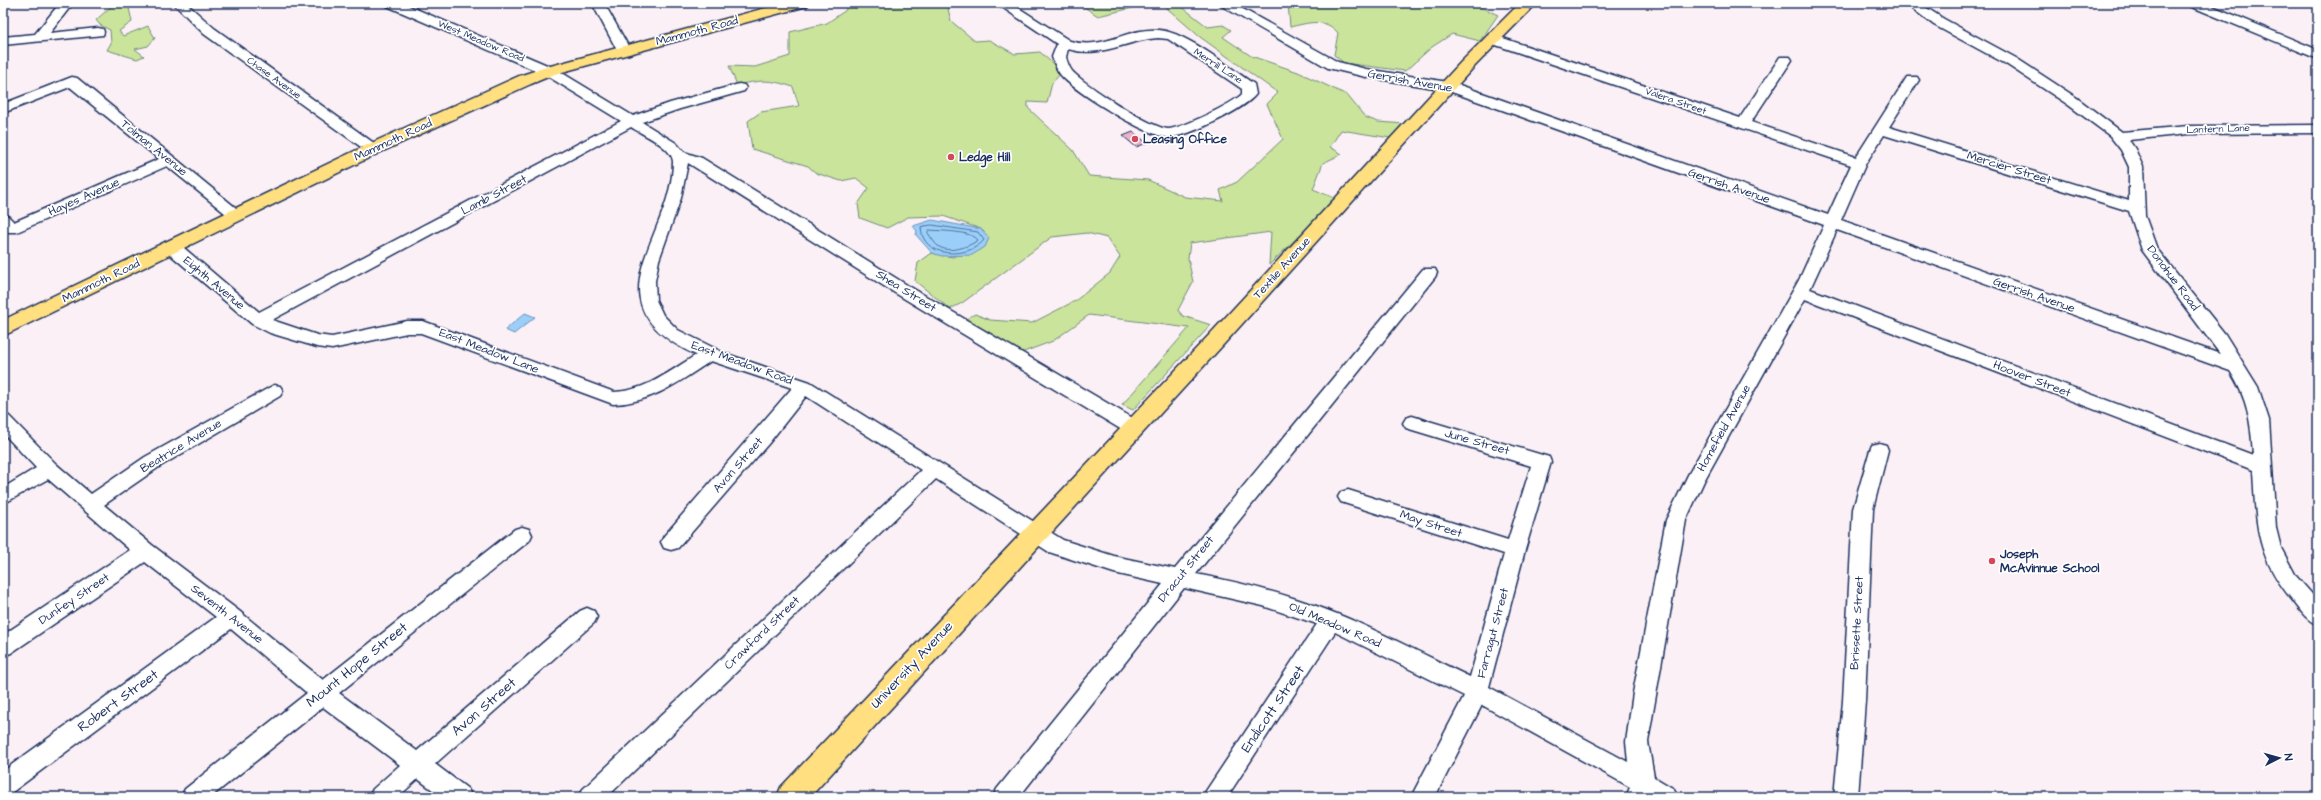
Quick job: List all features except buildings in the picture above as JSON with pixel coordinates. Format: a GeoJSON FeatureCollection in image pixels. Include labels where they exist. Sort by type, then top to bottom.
{"type":"FeatureCollection","features":[{"type":"Feature","properties":{"kind":"main road","name":"Mammoth Road"},"geometry":{"type":"LineString","coordinates":[[3,329],[373,149],[549,71],[802,3]]}},
{"type":"Feature","properties":{"kind":"main road","name":"Textile Avenue"},"geometry":{"type":"LineString","coordinates":[[1035,534],[1492,39],[1529,3]]}},
{"type":"Feature","properties":{"kind":"main road","name":"University Avenue"},"geometry":{"type":"LineString","coordinates":[[790,797],[1035,534]]}},
{"type":"Feature","properties":{"kind":"street"},"geometry":{"type":"LineString","coordinates":[[39,38],[67,3]]}},
{"type":"Feature","properties":{"kind":"street","name":"Chase Avenue"},"geometry":{"type":"LineString","coordinates":[[179,3],[208,31],[373,149]]}},
{"type":"Feature","properties":{"kind":"street"},"geometry":{"type":"LineString","coordinates":[[598,3],[624,51]]}},
{"type":"Feature","properties":{"kind":"street","name":"Merrill Lane"},"geometry":{"type":"LineString","coordinates":[[1002,3],[1064,43],[1079,49],[1091,50],[1140,36],[1162,33],[1176,39],[1242,82],[1248,87],[1249,94],[1238,104],[1182,130],[1167,134],[1159,132],[1144,126],[1065,72],[1059,57],[1064,43]]}},
{"type":"Feature","properties":{"kind":"street","name":"Gerrish Avenue"},"geometry":{"type":"LineString","coordinates":[[1223,3],[1333,65],[1366,73],[1449,86],[2238,367]]}},
{"type":"Feature","properties":{"kind":"street","name":"Donohue Road"},"geometry":{"type":"LineString","coordinates":[[1911,3],[1934,20],[2011,61],[2072,101],[2118,137],[2134,160],[2137,208],[2142,232],[2153,255],[2219,338],[2249,387],[2260,420],[2266,528],[2271,548],[2289,582],[2318,616]]}},
{"type":"Feature","properties":{"kind":"street"},"geometry":{"type":"LineString","coordinates":[[2194,3],[2318,55]]}},
{"type":"Feature","properties":{"kind":"street","name":"West Meadow Road"},"geometry":{"type":"LineString","coordinates":[[398,4],[549,71]]}},
{"type":"Feature","properties":{"kind":"street"},"geometry":{"type":"LineString","coordinates":[[3,41],[98,32]]}},
{"type":"Feature","properties":{"kind":"street","name":"Valera Street"},"geometry":{"type":"LineString","coordinates":[[1492,39],[1859,163]]}},
{"type":"Feature","properties":{"kind":"street"},"geometry":{"type":"LineString","coordinates":[[1743,124],[1785,60]]}},
{"type":"Feature","properties":{"kind":"street"},"geometry":{"type":"LineString","coordinates":[[549,71],[671,146],[679,154]]}},
{"type":"Feature","properties":{"kind":"street","name":"Homefield Avenue"},"geometry":{"type":"LineString","coordinates":[[1640,790],[1637,742],[1644,693],[1676,520],[1695,480],[1801,291],[1859,163],[1912,80]]}},
{"type":"Feature","properties":{"kind":"street","name":"Tolman Avenue"},"geometry":{"type":"LineString","coordinates":[[3,108],[72,81],[236,215]]}},
{"type":"Feature","properties":{"kind":"street","name":"Lamb Street"},"geometry":{"type":"LineString","coordinates":[[258,320],[630,122],[675,106],[739,88]]}},
{"type":"Feature","properties":{"kind":"street","name":"Mercier Street"},"geometry":{"type":"LineString","coordinates":[[1881,129],[2137,208]]}},
{"type":"Feature","properties":{"kind":"street","name":"Lantern Lane"},"geometry":{"type":"LineString","coordinates":[[2118,137],[2194,130],[2318,129]]}},
{"type":"Feature","properties":{"kind":"street","name":"Shea Street"},"geometry":{"type":"LineString","coordinates":[[679,154],[697,161],[907,292],[1134,428]]}},
{"type":"Feature","properties":{"kind":"street","name":"East Meadow Road"},"geometry":{"type":"LineString","coordinates":[[679,154],[680,164],[676,194],[652,256],[647,275],[647,294],[650,312],[670,333],[686,343],[804,386],[985,503]]}},
{"type":"Feature","properties":{"kind":"street","name":"Hayes Avenue"},"geometry":{"type":"LineString","coordinates":[[6,227],[169,160]]}},
{"type":"Feature","properties":{"kind":"street","name":"Eighth Avenue"},"geometry":{"type":"LineString","coordinates":[[171,246],[258,320]]}},
{"type":"Feature","properties":{"kind":"street","name":"Dracut Street"},"geometry":{"type":"LineString","coordinates":[[1005,797],[1178,579],[1429,273]]}},
{"type":"Feature","properties":{"kind":"street","name":"Hoover Street"},"geometry":{"type":"LineString","coordinates":[[1801,291],[2263,466]]}},
{"type":"Feature","properties":{"kind":"street","name":"East Meadow Lane"},"geometry":{"type":"LineString","coordinates":[[258,320],[276,329],[317,341],[332,343],[407,327],[423,326],[613,398],[624,399],[639,395],[711,353]]}},
{"type":"Feature","properties":{"kind":"street","name":"Avon Street"},"geometry":{"type":"LineString","coordinates":[[671,542],[762,438],[804,386]]}},
{"type":"Feature","properties":{"kind":"street","name":"Beatrice Avenue"},"geometry":{"type":"LineString","coordinates":[[90,504],[152,462],[274,391]]}},
{"type":"Feature","properties":{"kind":"street","name":"Seventh Avenue"},"geometry":{"type":"LineString","coordinates":[[3,421],[50,469],[145,551],[232,617],[322,693],[460,797]]}},
{"type":"Feature","properties":{"kind":"street","name":"June Street"},"geometry":{"type":"LineString","coordinates":[[1412,423],[1542,462]]}},
{"type":"Feature","properties":{"kind":"street","name":"Brissette Street"},"geometry":{"type":"LineString","coordinates":[[1846,797],[1854,701],[1863,510],[1879,450]]}},
{"type":"Feature","properties":{"kind":"street","name":"Farragut Street"},"geometry":{"type":"LineString","coordinates":[[1423,797],[1478,692],[1514,550],[1542,462]]}},
{"type":"Feature","properties":{"kind":"street"},"geometry":{"type":"LineString","coordinates":[[3,498],[50,469]]}},
{"type":"Feature","properties":{"kind":"street","name":"Crawford Street"},"geometry":{"type":"LineString","coordinates":[[591,797],[933,470]]}},
{"type":"Feature","properties":{"kind":"street","name":"May Street"},"geometry":{"type":"LineString","coordinates":[[1348,497],[1514,550]]}},
{"type":"Feature","properties":{"kind":"street","name":"Old Meadow Road"},"geometry":{"type":"LineString","coordinates":[[985,503],[1056,546],[1100,562],[1268,598],[1331,621],[1478,692],[1640,790],[1666,797]]}},
{"type":"Feature","properties":{"kind":"street","name":"Mount Hope Street"},"geometry":{"type":"LineString","coordinates":[[193,797],[522,535]]}},
{"type":"Feature","properties":{"kind":"street","name":"Dunfey Street"},"geometry":{"type":"LineString","coordinates":[[3,647],[145,551]]}},
{"type":"Feature","properties":{"kind":"street","name":"Robert Street"},"geometry":{"type":"LineString","coordinates":[[3,785],[232,617]]}},
{"type":"Feature","properties":{"kind":"street","name":"Avon Street"},"geometry":{"type":"LineString","coordinates":[[381,797],[587,617]]}},
{"type":"Feature","properties":{"kind":"street","name":"Endicott Street"},"geometry":{"type":"LineString","coordinates":[[1214,797],[1331,621]]}},
{"type":"Feature","properties":{"kind":"green space"},"geometry":{"type":"Polygon","coordinates":[[[112,3],[128,3],[132,22],[119,31],[123,36],[148,26],[155,38],[148,46],[135,49],[144,56],[137,59],[107,50],[111,43],[110,30],[100,25],[96,20],[114,4],[112,3]]]}},
{"type":"Feature","properties":{"kind":"green space"},"geometry":{"type":"Polygon","coordinates":[[[845,3],[960,3],[948,9],[951,21],[975,41],[989,40],[1015,54],[1040,52],[1062,72],[1052,83],[1047,103],[1028,102],[1028,108],[1073,150],[1089,176],[1148,180],[1185,197],[1223,201],[1220,190],[1237,182],[1283,139],[1267,104],[1278,93],[1200,37],[1161,3],[1177,3],[1208,27],[1223,25],[1231,30],[1223,37],[1251,56],[1298,72],[1347,95],[1365,117],[1378,122],[1406,124],[1397,139],[1341,130],[1330,147],[1342,154],[1323,163],[1313,189],[1337,199],[1269,265],[1271,232],[1190,243],[1188,258],[1193,282],[1178,310],[1183,316],[1211,325],[1133,410],[1122,405],[1189,328],[1089,315],[1053,341],[1021,353],[964,320],[975,314],[990,320],[1032,323],[1075,301],[1110,273],[1120,257],[1107,238],[1087,233],[1052,237],[962,303],[950,309],[915,281],[918,263],[932,253],[953,257],[989,238],[981,229],[943,216],[908,217],[887,228],[860,218],[858,204],[869,188],[856,178],[841,181],[816,173],[808,166],[752,149],[748,121],[761,112],[799,106],[793,87],[765,81],[737,85],[729,66],[755,67],[790,56],[790,32],[827,23],[846,10],[845,3]]]}},
{"type":"Feature","properties":{"kind":"green space"},"geometry":{"type":"Polygon","coordinates":[[[1078,3],[1154,3],[1098,16],[1078,3]]]}},
{"type":"Feature","properties":{"kind":"green space"},"geometry":{"type":"Polygon","coordinates":[[[1288,3],[1472,3],[1498,15],[1480,41],[1452,34],[1432,47],[1405,71],[1344,63],[1334,55],[1338,33],[1328,25],[1316,22],[1290,27],[1288,3]]]}},
{"type":"Feature","properties":{"kind":"water"},"geometry":{"type":"Polygon","coordinates":[[[932,220],[981,229],[989,238],[985,247],[972,255],[942,256],[932,253],[916,235],[917,231],[913,226],[932,220]]]}},
{"type":"Feature","properties":{"kind":"water"},"geometry":{"type":"Polygon","coordinates":[[[525,313],[535,317],[514,334],[505,330],[525,313]]]}},
{"type":"Feature","properties":{"kind":"place","name":"Leasing Office"},"geometry":{"type":"Point","coordinates":[1135,139]}},
{"type":"Feature","properties":{"kind":"place","name":"Ledge Hill"},"geometry":{"type":"Point","coordinates":[951,157]}},
{"type":"Feature","properties":{"kind":"place","name":"Joseph McAvinnue School"},"geometry":{"type":"Point","coordinates":[1992,561]}}]}
